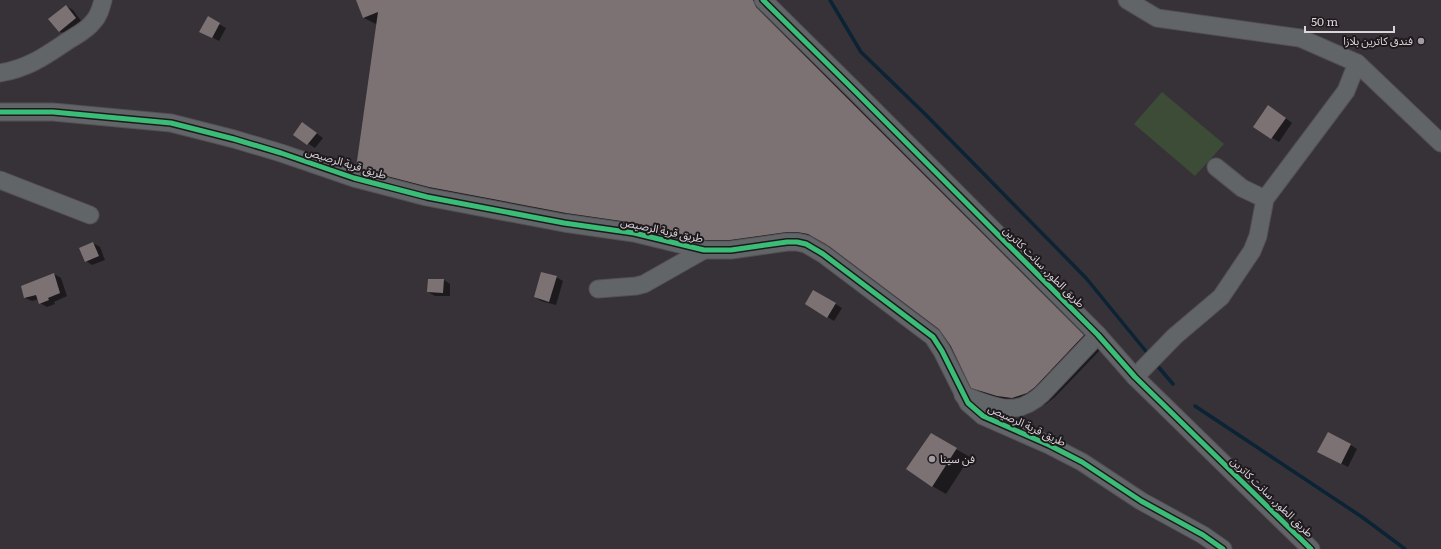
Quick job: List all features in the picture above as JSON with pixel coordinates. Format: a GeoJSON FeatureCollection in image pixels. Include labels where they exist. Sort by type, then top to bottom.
{"type":"FeatureCollection","features":[{"type":"Feature","properties":{"kind":"street"},"geometry":{"type":"LineString","coordinates":[[0,73],[16,70],[29,65],[86,29],[98,16],[101,9],[102,0]]}},
{"type":"Feature","properties":{"kind":"street","name":"طريق الطور, سانت كاترين"},"geometry":{"type":"LineString","coordinates":[[763,0],[862,97],[1098,335],[1135,377],[1311,549]]}},
{"type":"Feature","properties":{"kind":"street"},"geometry":{"type":"LineString","coordinates":[[1127,0],[1157,18],[1300,38],[1357,63],[1441,143]]}},
{"type":"Feature","properties":{"kind":"street"},"geometry":{"type":"LineString","coordinates":[[1135,377],[1175,336],[1220,297],[1256,244],[1265,199],[1346,91],[1357,63]]}},
{"type":"Feature","properties":{"kind":"street","name":"طريق قرية الرصيص"},"geometry":{"type":"LineString","coordinates":[[0,112],[53,112],[171,123],[234,139],[281,153],[354,178],[427,197],[564,223],[634,233],[704,250],[731,250],[787,242],[806,244],[815,249],[933,338],[942,351],[968,403],[983,416],[1049,445],[1082,462],[1141,501],[1223,549]]}},
{"type":"Feature","properties":{"kind":"street"},"geometry":{"type":"LineString","coordinates":[[1216,166],[1242,188],[1265,199]]}},
{"type":"Feature","properties":{"kind":"street"},"geometry":{"type":"LineString","coordinates":[[0,180],[90,216]]}},
{"type":"Feature","properties":{"kind":"street"},"geometry":{"type":"LineString","coordinates":[[598,289],[644,284],[704,250]]}},
{"type":"Feature","properties":{"kind":"street"},"geometry":{"type":"LineString","coordinates":[[963,395],[999,408],[1008,409],[1026,406],[1035,401],[1098,335]]}},
{"type":"Feature","properties":{"kind":"green space"},"geometry":{"type":"Polygon","coordinates":[[[1162,92],[1224,144],[1195,176],[1134,124],[1162,92]]]}},
{"type":"Feature","properties":{"kind":"building"},"geometry":{"type":"Polygon","coordinates":[[[356,0],[753,0],[756,7],[1084,335],[1035,387],[1027,393],[1012,398],[997,396],[971,388],[951,346],[939,329],[829,246],[808,234],[787,232],[730,240],[705,240],[635,223],[566,213],[429,187],[356,168],[378,12],[363,18],[356,0]]]}},
{"type":"Feature","properties":{"kind":"building"},"geometry":{"type":"Polygon","coordinates":[[[66,5],[76,18],[59,32],[48,19],[66,5]]]}},
{"type":"Feature","properties":{"kind":"building"},"geometry":{"type":"Polygon","coordinates":[[[208,16],[220,23],[212,38],[199,32],[208,16]]]}},
{"type":"Feature","properties":{"kind":"building"},"geometry":{"type":"Polygon","coordinates":[[[1268,105],[1286,118],[1271,139],[1253,127],[1268,105]]]}},
{"type":"Feature","properties":{"kind":"building"},"geometry":{"type":"Polygon","coordinates":[[[302,122],[317,133],[307,145],[293,135],[302,122]]]}},
{"type":"Feature","properties":{"kind":"building"},"geometry":{"type":"Polygon","coordinates":[[[93,242],[99,256],[85,262],[79,248],[93,242]]]}},
{"type":"Feature","properties":{"kind":"building"},"geometry":{"type":"Polygon","coordinates":[[[541,272],[557,276],[549,302],[534,297],[541,272]]]}},
{"type":"Feature","properties":{"kind":"building"},"geometry":{"type":"Polygon","coordinates":[[[54,273],[60,293],[39,304],[36,295],[24,298],[21,286],[54,273]]]}},
{"type":"Feature","properties":{"kind":"building"},"geometry":{"type":"Polygon","coordinates":[[[428,279],[444,279],[443,293],[427,292],[428,279]]]}},
{"type":"Feature","properties":{"kind":"building"},"geometry":{"type":"Polygon","coordinates":[[[813,290],[836,303],[827,318],[805,304],[813,290]]]}},
{"type":"Feature","properties":{"kind":"building"},"geometry":{"type":"Polygon","coordinates":[[[1328,432],[1351,444],[1341,464],[1317,452],[1328,432]]]}},
{"type":"Feature","properties":{"kind":"building","name":"فن سينا"},"geometry":{"type":"Polygon","coordinates":[[[931,433],[957,448],[932,487],[906,469],[931,433]]]}},
{"type":"Feature","properties":{"kind":"waterway"},"geometry":{"type":"LineString","coordinates":[[830,0],[861,52],[925,114],[1086,278],[1149,355]]}},
{"type":"Feature","properties":{"kind":"waterway"},"geometry":{"type":"LineString","coordinates":[[1155,363],[1173,384]]}},
{"type":"Feature","properties":{"kind":"waterway"},"geometry":{"type":"LineString","coordinates":[[1195,406],[1362,517],[1405,549]]}},
{"type":"Feature","properties":{"kind":"cycle path"},"geometry":{"type":"LineString","coordinates":[[763,0],[1098,335],[1135,377],[1311,549]]}},
{"type":"Feature","properties":{"kind":"cycle path"},"geometry":{"type":"LineString","coordinates":[[0,112],[53,112],[171,123],[234,139],[281,153],[354,178],[427,197],[564,223],[634,233],[704,250],[731,250],[787,242],[806,244],[823,254],[933,337],[942,351],[968,403],[983,416],[1049,445],[1082,462],[1141,501],[1203,535],[1223,549]]}},
{"type":"Feature","properties":{"kind":"place","name":"فندق كاترين بلازا"},"geometry":{"type":"Point","coordinates":[1421,41]}},
{"type":"Feature","properties":{"kind":"place","name":"فن سينا"},"geometry":{"type":"Point","coordinates":[932,459]}}]}
